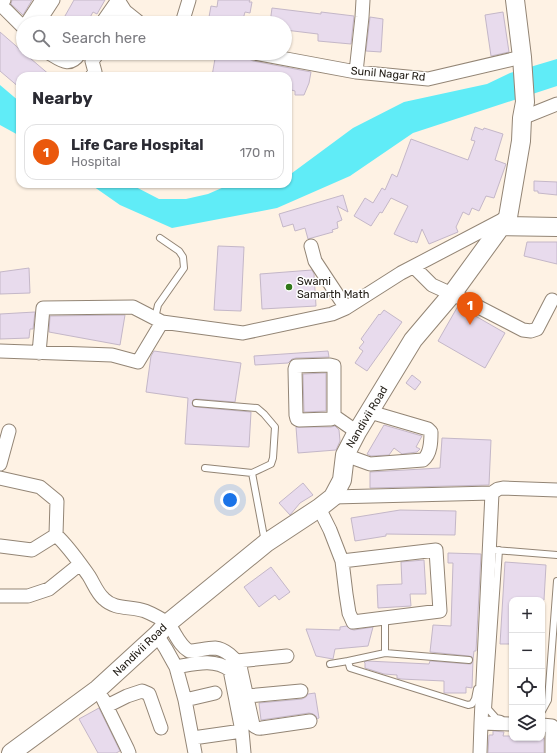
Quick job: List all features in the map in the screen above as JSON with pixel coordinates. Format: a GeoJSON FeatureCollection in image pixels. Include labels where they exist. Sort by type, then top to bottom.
{"type":"FeatureCollection","features":[{"type":"Feature","properties":{"kind":"street"},"geometry":{"type":"LineString","coordinates":[[32,16],[42,0]]}},
{"type":"Feature","properties":{"kind":"street"},"geometry":{"type":"LineString","coordinates":[[43,16],[53,0]]}},
{"type":"Feature","properties":{"kind":"street"},"geometry":{"type":"LineString","coordinates":[[184,16],[189,0]]}},
{"type":"Feature","properties":{"kind":"street"},"geometry":{"type":"LineString","coordinates":[[356,72],[363,0]]}},
{"type":"Feature","properties":{"kind":"street","name":"Nandivii Road"},"geometry":{"type":"LineString","coordinates":[[11,753],[98,689],[162,629],[266,543],[333,497],[342,480],[345,455],[357,432],[413,340],[452,294],[504,222],[521,141],[523,110],[522,58],[515,0]]}},
{"type":"Feature","properties":{"kind":"street"},"geometry":{"type":"LineString","coordinates":[[1,3],[16,19]]}},
{"type":"Feature","properties":{"kind":"street"},"geometry":{"type":"LineString","coordinates":[[109,16],[120,4]]}},
{"type":"Feature","properties":{"kind":"street"},"geometry":{"type":"LineString","coordinates":[[118,16],[120,4]]}},
{"type":"Feature","properties":{"kind":"street"},"geometry":{"type":"LineString","coordinates":[[120,4],[133,16]]}},
{"type":"Feature","properties":{"kind":"street","name":"Sunil Nagar Rd"},"geometry":{"type":"LineString","coordinates":[[292,60],[356,72],[428,79],[522,58]]}},
{"type":"Feature","properties":{"kind":"street"},"geometry":{"type":"LineString","coordinates":[[59,60],[62,62],[67,62],[73,60]]}},
{"type":"Feature","properties":{"kind":"street"},"geometry":{"type":"LineString","coordinates":[[93,60],[92,62],[94,72]]}},
{"type":"Feature","properties":{"kind":"street"},"geometry":{"type":"LineString","coordinates":[[523,110],[557,104]]}},
{"type":"Feature","properties":{"kind":"street"},"geometry":{"type":"LineString","coordinates":[[39,352],[43,308],[133,308],[158,320],[243,333],[332,314],[346,308],[414,267],[504,222],[557,216]]}},
{"type":"Feature","properties":{"kind":"street"},"geometry":{"type":"LineString","coordinates":[[504,222],[557,227]]}},
{"type":"Feature","properties":{"kind":"street"},"geometry":{"type":"LineString","coordinates":[[311,246],[315,261],[346,308]]}},
{"type":"Feature","properties":{"kind":"street"},"geometry":{"type":"LineString","coordinates":[[414,267],[432,285],[523,330],[531,331],[537,329],[552,300]]}},
{"type":"Feature","properties":{"kind":"street"},"geometry":{"type":"LineString","coordinates":[[0,351],[112,355],[138,362],[158,320]]}},
{"type":"Feature","properties":{"kind":"street"},"geometry":{"type":"LineString","coordinates":[[296,366],[334,366],[334,416],[329,419],[298,419],[296,415],[296,366]]}},
{"type":"Feature","properties":{"kind":"street"},"geometry":{"type":"LineString","coordinates":[[345,455],[370,464],[423,460],[428,454],[431,436],[431,432],[428,429],[370,412]]}},
{"type":"Feature","properties":{"kind":"street"},"geometry":{"type":"LineString","coordinates":[[334,416],[357,432]]}},
{"type":"Feature","properties":{"kind":"street"},"geometry":{"type":"LineString","coordinates":[[0,464],[9,431]]}},
{"type":"Feature","properties":{"kind":"street"},"geometry":{"type":"LineString","coordinates":[[0,478],[40,487],[57,501],[56,535]]}},
{"type":"Feature","properties":{"kind":"street"},"geometry":{"type":"LineString","coordinates":[[333,497],[492,493],[503,488],[557,490]]}},
{"type":"Feature","properties":{"kind":"street"},"geometry":{"type":"LineString","coordinates":[[480,753],[494,550],[492,493]]}},
{"type":"Feature","properties":{"kind":"street"},"geometry":{"type":"LineString","coordinates":[[319,508],[330,530],[342,561],[349,613],[353,622],[440,611],[436,550],[342,561]]}},
{"type":"Feature","properties":{"kind":"street"},"geometry":{"type":"LineString","coordinates":[[0,546],[32,550],[56,535]]}},
{"type":"Feature","properties":{"kind":"street"},"geometry":{"type":"LineString","coordinates":[[56,535],[64,542],[90,577],[99,594],[105,601],[118,607],[144,611],[162,629],[176,637],[189,652],[204,656],[224,665],[230,670],[242,730],[244,753]]}},
{"type":"Feature","properties":{"kind":"street"},"geometry":{"type":"LineString","coordinates":[[0,596],[28,596],[49,589],[80,564]]}},
{"type":"Feature","properties":{"kind":"street"},"geometry":{"type":"LineString","coordinates":[[162,629],[166,649],[176,668],[185,700],[195,753]]}},
{"type":"Feature","properties":{"kind":"street"},"geometry":{"type":"LineString","coordinates":[[176,668],[204,656],[215,648],[221,650],[228,653],[240,666],[253,725],[258,729],[310,721]]}},
{"type":"Feature","properties":{"kind":"street"},"geometry":{"type":"LineString","coordinates":[[237,661],[287,656]]}},
{"type":"Feature","properties":{"kind":"street"},"geometry":{"type":"LineString","coordinates":[[98,689],[129,753]]}},
{"type":"Feature","properties":{"kind":"street"},"geometry":{"type":"LineString","coordinates":[[107,706],[127,696],[142,691],[149,694],[161,728]]}},
{"type":"Feature","properties":{"kind":"street"},"geometry":{"type":"LineString","coordinates":[[247,696],[301,691]]}},
{"type":"Feature","properties":{"kind":"street"},"geometry":{"type":"LineString","coordinates":[[185,700],[214,693]]}},
{"type":"Feature","properties":{"kind":"street"},"geometry":{"type":"LineString","coordinates":[[481,723],[509,724]]}},
{"type":"Feature","properties":{"kind":"street"},"geometry":{"type":"LineString","coordinates":[[546,753],[549,725]]}},
{"type":"Feature","properties":{"kind":"street"},"geometry":{"type":"LineString","coordinates":[[549,725],[552,753]]}},
{"type":"Feature","properties":{"kind":"street"},"geometry":{"type":"LineString","coordinates":[[192,738],[242,730]]}},
{"type":"Feature","properties":{"kind":"lane"},"geometry":{"type":"LineString","coordinates":[[158,320],[158,305],[184,268],[183,258],[179,251],[160,238]]}},
{"type":"Feature","properties":{"kind":"lane"},"geometry":{"type":"LineString","coordinates":[[196,403],[257,408],[275,427],[274,458],[271,464],[252,473],[205,468]]}},
{"type":"Feature","properties":{"kind":"lane"},"geometry":{"type":"LineString","coordinates":[[252,473],[266,543]]}},
{"type":"Feature","properties":{"kind":"lane"},"geometry":{"type":"LineString","coordinates":[[509,719],[496,718],[488,709],[494,550],[557,555]]}},
{"type":"Feature","properties":{"kind":"lane"},"geometry":{"type":"LineString","coordinates":[[545,706],[548,700],[557,581]]}},
{"type":"Feature","properties":{"kind":"lane"},"geometry":{"type":"LineString","coordinates":[[385,618],[385,653]]}},
{"type":"Feature","properties":{"kind":"lane"},"geometry":{"type":"LineString","coordinates":[[330,664],[385,653],[469,660]]}},
{"type":"Feature","properties":{"kind":"lane"},"geometry":{"type":"LineString","coordinates":[[348,661],[350,668],[468,705],[472,704],[475,699],[477,685]]}},
{"type":"Feature","properties":{"kind":"water"},"geometry":{"type":"Polygon","coordinates":[[[557,59],[557,86],[413,133],[350,176],[277,208],[172,228],[120,205],[96,188],[138,188],[159,199],[186,199],[208,194],[222,188],[292,188],[292,173],[353,128],[404,102],[487,84],[510,73],[557,59]]]}},
{"type":"Feature","properties":{"kind":"water"},"geometry":{"type":"Polygon","coordinates":[[[0,85],[16,99],[16,134],[0,125],[0,85]]]}},
{"type":"Feature","properties":{"kind":"building"},"geometry":{"type":"Polygon","coordinates":[[[12,0],[32,0],[23,15],[11,4],[12,0]]]}},
{"type":"Feature","properties":{"kind":"building"},"geometry":{"type":"Polygon","coordinates":[[[74,0],[105,0],[97,14],[93,12],[91,16],[65,16],[74,0]]]}},
{"type":"Feature","properties":{"kind":"building"},"geometry":{"type":"Polygon","coordinates":[[[218,0],[250,0],[249,2],[252,2],[250,13],[245,12],[244,16],[209,16],[211,6],[217,7],[218,0]]]}},
{"type":"Feature","properties":{"kind":"building"},"geometry":{"type":"Polygon","coordinates":[[[272,8],[321,14],[321,12],[354,16],[351,44],[318,41],[318,34],[292,31],[292,16],[271,16],[272,8]]]}},
{"type":"Feature","properties":{"kind":"building"},"geometry":{"type":"Polygon","coordinates":[[[503,12],[509,52],[491,56],[485,15],[503,12]]]}},
{"type":"Feature","properties":{"kind":"building"},"geometry":{"type":"Polygon","coordinates":[[[370,17],[383,19],[381,52],[366,51],[370,17]]]}},
{"type":"Feature","properties":{"kind":"building"},"geometry":{"type":"Polygon","coordinates":[[[0,32],[16,46],[16,60],[32,60],[46,72],[16,72],[16,85],[0,71],[0,32]]]}},
{"type":"Feature","properties":{"kind":"building"},"geometry":{"type":"Polygon","coordinates":[[[215,60],[251,60],[311,72],[309,83],[304,95],[295,95],[295,91],[292,90],[292,72],[213,72],[215,60]]]}},
{"type":"Feature","properties":{"kind":"building"},"geometry":{"type":"Polygon","coordinates":[[[475,127],[483,130],[484,128],[503,134],[495,160],[506,164],[494,198],[486,196],[479,211],[472,208],[469,215],[463,212],[456,227],[458,232],[429,244],[422,229],[417,243],[394,234],[408,206],[391,198],[382,213],[380,212],[371,226],[354,216],[365,198],[373,203],[382,188],[385,190],[392,174],[397,177],[411,139],[468,160],[475,141],[471,140],[475,127]]]}},
{"type":"Feature","properties":{"kind":"building"},"geometry":{"type":"Polygon","coordinates":[[[534,181],[557,182],[557,195],[538,193],[538,191],[534,191],[534,181]]]}},
{"type":"Feature","properties":{"kind":"building"},"geometry":{"type":"Polygon","coordinates":[[[343,195],[348,212],[337,206],[342,220],[337,222],[338,228],[332,230],[333,232],[308,239],[305,228],[295,231],[293,224],[283,227],[279,214],[343,195]]]}},
{"type":"Feature","properties":{"kind":"building"},"geometry":{"type":"Polygon","coordinates":[[[527,242],[557,242],[557,264],[524,256],[527,242]]]}},
{"type":"Feature","properties":{"kind":"building"},"geometry":{"type":"Polygon","coordinates":[[[218,246],[244,247],[241,311],[214,310],[218,246]]]}},
{"type":"Feature","properties":{"kind":"building"},"geometry":{"type":"Polygon","coordinates":[[[29,268],[30,293],[0,294],[0,272],[29,268]]]}},
{"type":"Feature","properties":{"kind":"building"},"geometry":{"type":"Polygon","coordinates":[[[312,270],[314,274],[316,306],[262,309],[260,274],[312,270]]]}},
{"type":"Feature","properties":{"kind":"building"},"geometry":{"type":"Polygon","coordinates":[[[458,306],[505,333],[485,368],[438,341],[458,306]]]}},
{"type":"Feature","properties":{"kind":"building"},"geometry":{"type":"Polygon","coordinates":[[[384,310],[402,322],[367,371],[355,363],[363,351],[359,348],[364,342],[361,339],[379,314],[380,315],[384,310]]]}},
{"type":"Feature","properties":{"kind":"building"},"geometry":{"type":"Polygon","coordinates":[[[35,312],[33,329],[30,329],[29,338],[0,339],[0,314],[35,312]]]}},
{"type":"Feature","properties":{"kind":"building"},"geometry":{"type":"Polygon","coordinates":[[[125,315],[120,345],[49,332],[50,316],[125,315]]]}},
{"type":"Feature","properties":{"kind":"building"},"geometry":{"type":"Polygon","coordinates":[[[154,351],[241,363],[235,402],[196,399],[193,400],[192,403],[193,406],[196,407],[251,412],[249,447],[185,444],[188,398],[146,392],[151,356],[154,351]]]}},
{"type":"Feature","properties":{"kind":"building"},"geometry":{"type":"Polygon","coordinates":[[[328,351],[329,357],[296,358],[292,359],[288,363],[255,365],[254,356],[328,351]]]}},
{"type":"Feature","properties":{"kind":"building"},"geometry":{"type":"Polygon","coordinates":[[[326,373],[326,411],[304,412],[303,374],[326,373]]]}},
{"type":"Feature","properties":{"kind":"building"},"geometry":{"type":"Polygon","coordinates":[[[412,375],[421,382],[415,390],[406,383],[412,375]]]}},
{"type":"Feature","properties":{"kind":"building"},"geometry":{"type":"Polygon","coordinates":[[[384,425],[422,436],[416,447],[420,449],[417,452],[402,454],[394,448],[389,455],[371,456],[367,454],[384,425]]]}},
{"type":"Feature","properties":{"kind":"building"},"geometry":{"type":"Polygon","coordinates":[[[335,426],[339,430],[340,441],[336,450],[298,453],[296,427],[335,426]]]}},
{"type":"Feature","properties":{"kind":"building"},"geometry":{"type":"Polygon","coordinates":[[[442,438],[491,440],[489,485],[370,488],[370,472],[440,468],[442,438]]]}},
{"type":"Feature","properties":{"kind":"building"},"geometry":{"type":"Polygon","coordinates":[[[303,483],[313,495],[300,503],[290,515],[279,503],[303,483]]]}},
{"type":"Feature","properties":{"kind":"building"},"geometry":{"type":"Polygon","coordinates":[[[400,510],[456,511],[455,535],[386,534],[386,536],[355,541],[351,518],[400,510]]]}},
{"type":"Feature","properties":{"kind":"building"},"geometry":{"type":"Polygon","coordinates":[[[448,553],[481,554],[476,651],[474,651],[473,660],[472,657],[469,656],[430,652],[433,625],[451,626],[453,563],[448,563],[448,553]]]}},
{"type":"Feature","properties":{"kind":"building"},"geometry":{"type":"Polygon","coordinates":[[[424,560],[426,594],[410,594],[411,606],[378,608],[377,585],[402,584],[401,562],[424,560]]]}},
{"type":"Feature","properties":{"kind":"building"},"geometry":{"type":"Polygon","coordinates":[[[505,562],[546,565],[544,597],[509,597],[509,644],[500,644],[505,562]]]}},
{"type":"Feature","properties":{"kind":"building"},"geometry":{"type":"Polygon","coordinates":[[[271,567],[290,592],[279,600],[275,595],[259,607],[244,587],[271,567]]]}},
{"type":"Feature","properties":{"kind":"building"},"geometry":{"type":"Polygon","coordinates":[[[347,626],[354,630],[373,627],[368,646],[335,649],[333,659],[316,656],[306,629],[340,630],[340,627],[347,626]]]}},
{"type":"Feature","properties":{"kind":"building"},"geometry":{"type":"Polygon","coordinates":[[[473,660],[472,688],[466,687],[466,693],[444,693],[444,681],[401,679],[397,678],[397,675],[384,674],[365,668],[364,662],[429,664],[430,661],[471,664],[473,660]]]}},
{"type":"Feature","properties":{"kind":"building"},"geometry":{"type":"Polygon","coordinates":[[[315,693],[319,718],[317,719],[316,716],[309,713],[261,720],[259,703],[302,699],[308,694],[315,693]]]}},
{"type":"Feature","properties":{"kind":"building"},"geometry":{"type":"Polygon","coordinates":[[[99,708],[120,751],[116,753],[98,753],[79,719],[99,708]]]}},
{"type":"Feature","properties":{"kind":"building"},"geometry":{"type":"Polygon","coordinates":[[[493,731],[504,732],[503,736],[509,736],[509,741],[544,741],[544,753],[488,753],[489,735],[493,735],[493,731]]]}},
{"type":"Feature","properties":{"kind":"place","name":"Swami Samarth Math"},"geometry":{"type":"Point","coordinates":[289,287]}},
{"type":"Feature","properties":{"kind":"place","name":"Life Care Hospital"},"geometry":{"type":"Point","coordinates":[470,325]}}]}
